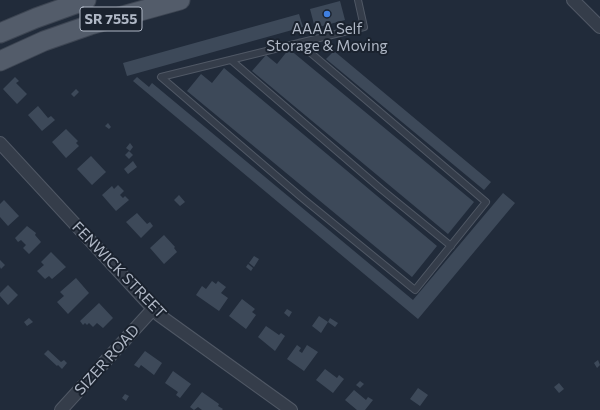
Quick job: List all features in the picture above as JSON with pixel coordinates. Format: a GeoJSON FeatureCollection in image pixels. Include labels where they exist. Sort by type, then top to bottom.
{"type":"FeatureCollection","features":[{"type":"Feature","properties":{"kind":"main road","name":"SR 7555"},"geometry":{"type":"LineString","coordinates":[[0,34],[36,18],[86,0]]}},
{"type":"Feature","properties":{"kind":"main road","name":"SR 7555"},"geometry":{"type":"LineString","coordinates":[[0,61],[44,41],[90,25],[180,0]]}},
{"type":"Feature","properties":{"kind":"street"},"geometry":{"type":"LineString","coordinates":[[574,0],[600,28]]}},
{"type":"Feature","properties":{"kind":"street","name":"FENWICK STREET"},"geometry":{"type":"LineString","coordinates":[[0,143],[159,315],[291,410]]}},
{"type":"Feature","properties":{"kind":"street","name":"SIZER ROAD"},"geometry":{"type":"LineString","coordinates":[[62,410],[153,309]]}},
{"type":"Feature","properties":{"kind":"lane"},"geometry":{"type":"LineString","coordinates":[[300,43],[486,202],[415,290],[306,202],[160,77],[364,27],[358,0]]}},
{"type":"Feature","properties":{"kind":"lane"},"geometry":{"type":"LineString","coordinates":[[231,60],[381,190],[451,246]]}},
{"type":"Feature","properties":{"kind":"building","name":"AAAA Self Storage & Moving"},"geometry":{"type":"Polygon","coordinates":[[[340,1],[345,20],[315,28],[310,9],[340,1]]]}},
{"type":"Feature","properties":{"kind":"building"},"geometry":{"type":"Polygon","coordinates":[[[299,14],[303,27],[127,76],[123,63],[299,14]]]}},
{"type":"Feature","properties":{"kind":"building"},"geometry":{"type":"Polygon","coordinates":[[[289,49],[474,202],[448,234],[252,71],[266,55],[277,64],[289,49]]]}},
{"type":"Feature","properties":{"kind":"building"},"geometry":{"type":"Polygon","coordinates":[[[334,51],[491,182],[484,190],[326,59],[334,51]]]}},
{"type":"Feature","properties":{"kind":"building"},"geometry":{"type":"Polygon","coordinates":[[[224,68],[437,246],[412,277],[187,91],[201,74],[212,83],[224,68]]]}},
{"type":"Feature","properties":{"kind":"building"},"geometry":{"type":"Polygon","coordinates":[[[15,77],[19,81],[16,83],[27,94],[17,104],[3,89],[15,77]]]}},
{"type":"Feature","properties":{"kind":"building"},"geometry":{"type":"Polygon","coordinates":[[[137,77],[149,87],[152,83],[413,300],[503,193],[515,203],[418,319],[133,81],[137,77]]]}},
{"type":"Feature","properties":{"kind":"building"},"geometry":{"type":"Polygon","coordinates":[[[76,89],[79,92],[74,97],[71,94],[76,89]]]}},
{"type":"Feature","properties":{"kind":"building"},"geometry":{"type":"Polygon","coordinates":[[[38,106],[48,118],[51,116],[55,120],[42,131],[28,115],[38,106]]]}},
{"type":"Feature","properties":{"kind":"building"},"geometry":{"type":"Polygon","coordinates":[[[108,123],[111,127],[109,129],[105,126],[108,123]]]}},
{"type":"Feature","properties":{"kind":"building"},"geometry":{"type":"Polygon","coordinates":[[[66,129],[78,141],[76,143],[79,146],[66,158],[52,142],[66,129]]]}},
{"type":"Feature","properties":{"kind":"building"},"geometry":{"type":"Polygon","coordinates":[[[130,143],[133,147],[130,151],[126,148],[130,143]]]}},
{"type":"Feature","properties":{"kind":"building"},"geometry":{"type":"Polygon","coordinates":[[[129,151],[133,155],[129,159],[125,155],[129,151]]]}},
{"type":"Feature","properties":{"kind":"building"},"geometry":{"type":"Polygon","coordinates":[[[91,156],[106,172],[92,185],[77,169],[91,156]]]}},
{"type":"Feature","properties":{"kind":"building"},"geometry":{"type":"Polygon","coordinates":[[[133,161],[137,167],[128,174],[124,169],[133,161]]]}},
{"type":"Feature","properties":{"kind":"building"},"geometry":{"type":"Polygon","coordinates":[[[118,185],[124,191],[120,195],[123,198],[125,196],[129,200],[116,211],[102,195],[112,186],[114,189],[118,185]]]}},
{"type":"Feature","properties":{"kind":"building"},"geometry":{"type":"Polygon","coordinates":[[[179,195],[185,202],[180,206],[174,200],[179,195]]]}},
{"type":"Feature","properties":{"kind":"building"},"geometry":{"type":"Polygon","coordinates":[[[4,200],[19,216],[8,226],[0,217],[0,204],[4,200]]]}},
{"type":"Feature","properties":{"kind":"building"},"geometry":{"type":"Polygon","coordinates":[[[137,213],[147,224],[150,222],[153,226],[141,238],[126,222],[137,213]]]}},
{"type":"Feature","properties":{"kind":"building"},"geometry":{"type":"Polygon","coordinates":[[[27,226],[36,233],[35,235],[41,242],[29,254],[23,248],[26,245],[21,240],[18,242],[15,238],[27,226]]]}},
{"type":"Feature","properties":{"kind":"building"},"geometry":{"type":"Polygon","coordinates":[[[164,235],[175,247],[174,248],[177,252],[164,264],[150,248],[164,235]]]}},
{"type":"Feature","properties":{"kind":"building"},"geometry":{"type":"Polygon","coordinates":[[[51,252],[66,267],[52,279],[49,276],[45,279],[37,271],[44,265],[41,262],[51,252]]]}},
{"type":"Feature","properties":{"kind":"building"},"geometry":{"type":"Polygon","coordinates":[[[254,256],[259,259],[254,267],[249,263],[254,256]]]}},
{"type":"Feature","properties":{"kind":"building"},"geometry":{"type":"Polygon","coordinates":[[[0,260],[5,265],[1,269],[0,267],[0,260]]]}},
{"type":"Feature","properties":{"kind":"building"},"geometry":{"type":"Polygon","coordinates":[[[248,264],[253,268],[251,271],[246,267],[248,264]]]}},
{"type":"Feature","properties":{"kind":"building"},"geometry":{"type":"Polygon","coordinates":[[[76,278],[89,293],[68,314],[57,302],[64,296],[60,292],[76,278]]]}},
{"type":"Feature","properties":{"kind":"building"},"geometry":{"type":"Polygon","coordinates":[[[212,281],[216,284],[218,281],[226,287],[221,293],[228,298],[219,311],[196,295],[202,286],[206,289],[212,281]]]}},
{"type":"Feature","properties":{"kind":"building"},"geometry":{"type":"Polygon","coordinates":[[[8,285],[18,295],[8,305],[0,296],[0,293],[8,285]]]}},
{"type":"Feature","properties":{"kind":"building"},"geometry":{"type":"Polygon","coordinates":[[[242,299],[255,309],[252,312],[256,315],[246,329],[229,316],[242,299]]]}},
{"type":"Feature","properties":{"kind":"building"},"geometry":{"type":"Polygon","coordinates":[[[99,303],[113,318],[103,328],[97,323],[93,327],[89,323],[87,325],[85,323],[83,325],[80,321],[99,303]]]}},
{"type":"Feature","properties":{"kind":"building"},"geometry":{"type":"Polygon","coordinates":[[[287,309],[292,312],[289,317],[284,313],[287,309]]]}},
{"type":"Feature","properties":{"kind":"building"},"geometry":{"type":"Polygon","coordinates":[[[319,316],[328,322],[321,333],[312,326],[319,316]]]}},
{"type":"Feature","properties":{"kind":"building"},"geometry":{"type":"Polygon","coordinates":[[[29,318],[33,322],[27,326],[24,322],[29,318]]]}},
{"type":"Feature","properties":{"kind":"building"},"geometry":{"type":"Polygon","coordinates":[[[330,318],[338,323],[335,327],[328,322],[330,318]]]}},
{"type":"Feature","properties":{"kind":"building"},"geometry":{"type":"Polygon","coordinates":[[[266,326],[279,335],[281,333],[285,336],[275,351],[258,337],[266,326]]]}},
{"type":"Feature","properties":{"kind":"building"},"geometry":{"type":"Polygon","coordinates":[[[297,345],[301,348],[299,351],[302,353],[307,345],[318,352],[304,371],[287,359],[297,345]]]}},
{"type":"Feature","properties":{"kind":"building"},"geometry":{"type":"Polygon","coordinates":[[[48,350],[61,362],[64,360],[67,363],[62,369],[44,354],[48,350]]]}},
{"type":"Feature","properties":{"kind":"building"},"geometry":{"type":"Polygon","coordinates":[[[145,351],[162,363],[154,375],[141,365],[139,368],[134,365],[145,351]]]}},
{"type":"Feature","properties":{"kind":"building"},"geometry":{"type":"Polygon","coordinates":[[[598,360],[600,365],[597,368],[594,363],[598,360]]]}},
{"type":"Feature","properties":{"kind":"building"},"geometry":{"type":"Polygon","coordinates":[[[325,369],[337,378],[339,375],[344,379],[333,393],[316,380],[325,369]]]}},
{"type":"Feature","properties":{"kind":"building"},"geometry":{"type":"Polygon","coordinates":[[[173,371],[191,384],[180,398],[176,395],[178,392],[165,383],[173,371]]]}},
{"type":"Feature","properties":{"kind":"building"},"geometry":{"type":"Polygon","coordinates":[[[360,381],[364,384],[360,388],[356,385],[360,381]]]}},
{"type":"Feature","properties":{"kind":"building"},"geometry":{"type":"Polygon","coordinates":[[[559,383],[564,389],[559,393],[554,387],[559,383]]]}},
{"type":"Feature","properties":{"kind":"building"},"geometry":{"type":"Polygon","coordinates":[[[418,388],[428,395],[420,406],[410,399],[418,388]]]}},
{"type":"Feature","properties":{"kind":"building"},"geometry":{"type":"Polygon","coordinates":[[[354,390],[366,400],[368,397],[373,400],[365,410],[357,410],[345,400],[354,390]]]}},
{"type":"Feature","properties":{"kind":"building"},"geometry":{"type":"Polygon","coordinates":[[[202,392],[219,404],[218,406],[223,409],[202,410],[198,407],[194,410],[190,407],[202,392]]]}},
{"type":"Feature","properties":{"kind":"building"},"geometry":{"type":"Polygon","coordinates":[[[125,394],[129,396],[126,401],[122,398],[125,394]]]}},
{"type":"Feature","properties":{"kind":"place","name":"AAAA Self Storage & Moving"},"geometry":{"type":"Point","coordinates":[327,14]}}]}
